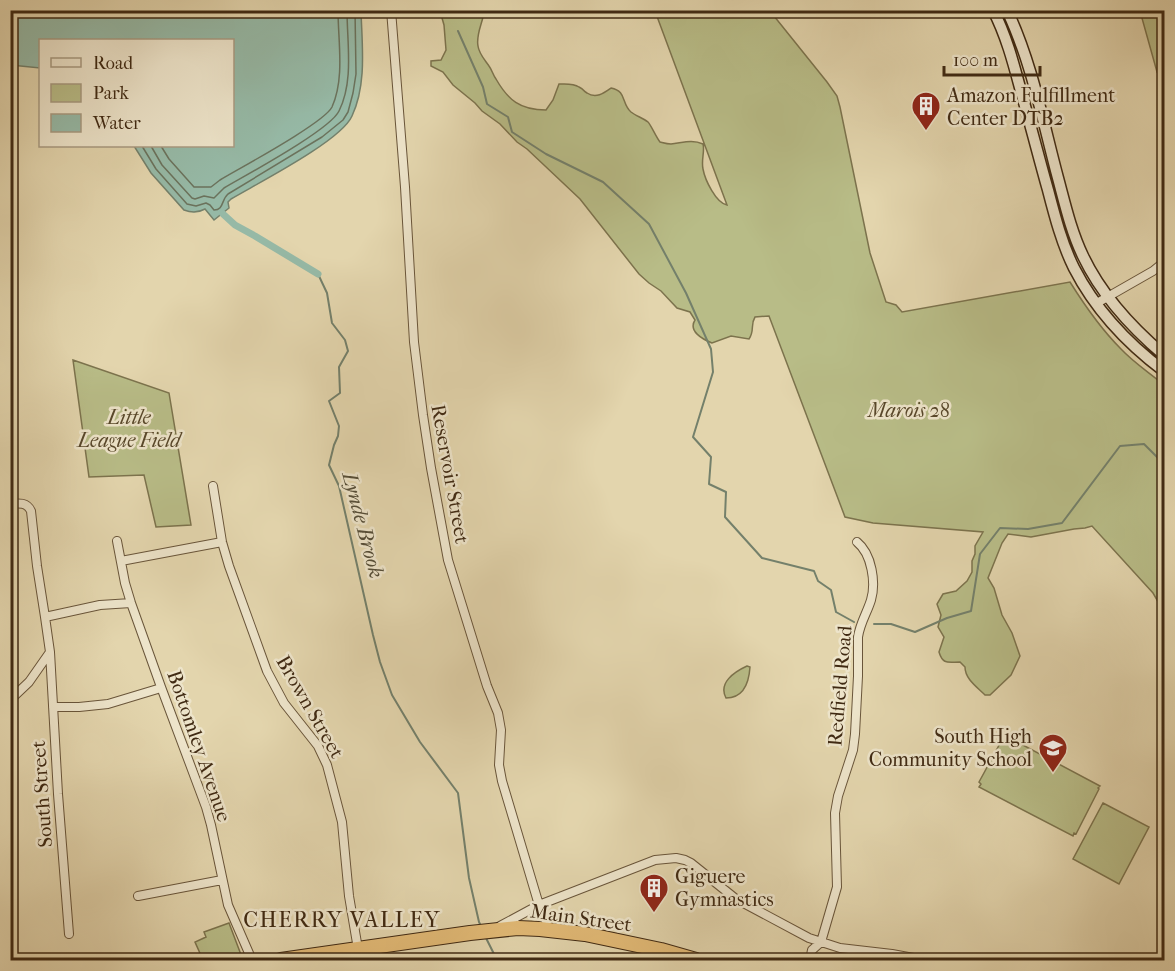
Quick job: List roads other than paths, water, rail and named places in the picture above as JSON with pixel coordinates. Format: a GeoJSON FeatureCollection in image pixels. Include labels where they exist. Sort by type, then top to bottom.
{"type":"FeatureCollection","features":[{"type":"Feature","properties":{"kind":"highway","name":"Main Street"},"geometry":{"type":"LineString","coordinates":[[281,960],[518,928],[593,935],[696,960]]}},
{"type":"Feature","properties":{"kind":"main road"},"geometry":{"type":"LineString","coordinates":[[993,10],[1012,57],[1062,240],[1074,268],[1097,303],[1128,340],[1164,371]]}},
{"type":"Feature","properties":{"kind":"main road"},"geometry":{"type":"LineString","coordinates":[[1007,10],[1018,36],[1069,219],[1083,255],[1108,297],[1137,331],[1164,355]]}},
{"type":"Feature","properties":{"kind":"street","name":"Reservoir Street"},"geometry":{"type":"LineString","coordinates":[[391,10],[406,194],[414,342],[430,461],[448,560],[498,713],[501,730],[500,773],[547,929]]}},
{"type":"Feature","properties":{"kind":"street"},"geometry":{"type":"LineString","coordinates":[[1097,303],[1153,271],[1164,262]]}},
{"type":"Feature","properties":{"kind":"street","name":"Brown Street"},"geometry":{"type":"LineString","coordinates":[[213,486],[222,542],[234,582],[270,679],[284,703],[318,746],[324,758],[342,822],[358,949]]}},
{"type":"Feature","properties":{"kind":"street","name":"South Street"},"geometry":{"type":"LineString","coordinates":[[10,504],[21,503],[29,506],[31,511],[50,652],[69,934]]}},
{"type":"Feature","properties":{"kind":"street","name":"Bottomley Avenue"},"geometry":{"type":"LineString","coordinates":[[117,541],[131,603],[206,807],[228,905],[252,960]]}},
{"type":"Feature","properties":{"kind":"street"},"geometry":{"type":"LineString","coordinates":[[121,561],[222,542]]}},
{"type":"Feature","properties":{"kind":"street","name":"Redfield Road"},"geometry":{"type":"LineString","coordinates":[[810,960],[812,950],[820,942],[837,887],[836,805],[854,746],[858,636],[860,624],[872,597],[873,580],[868,559],[857,542]]}},
{"type":"Feature","properties":{"kind":"street"},"geometry":{"type":"LineString","coordinates":[[45,617],[100,605],[131,603]]}},
{"type":"Feature","properties":{"kind":"street"},"geometry":{"type":"LineString","coordinates":[[10,700],[29,682],[50,652]]}},
{"type":"Feature","properties":{"kind":"street"},"geometry":{"type":"LineString","coordinates":[[53,707],[108,704],[161,688]]}},
{"type":"Feature","properties":{"kind":"street"},"geometry":{"type":"LineString","coordinates":[[486,931],[539,905],[655,860],[676,858],[691,863],[736,899],[820,942],[853,951],[892,954],[924,960]]}},
{"type":"Feature","properties":{"kind":"street"},"geometry":{"type":"LineString","coordinates":[[138,896],[222,880]]}},
{"type":"Feature","properties":{"kind":"water"},"geometry":{"type":"Polygon","coordinates":[[[11,10],[361,11],[362,78],[357,104],[345,126],[298,161],[231,199],[228,202],[229,208],[214,220],[205,209],[195,212],[184,210],[151,173],[135,147],[234,147],[234,39],[39,39],[39,68],[11,65],[11,10]]]}},
{"type":"Feature","properties":{"kind":"waterway"},"geometry":{"type":"LineString","coordinates":[[458,31],[483,87],[487,104],[508,117],[512,132],[546,154],[603,182],[649,224],[686,293],[711,349],[713,372],[693,437],[711,457],[709,484],[726,492],[725,517],[762,558],[814,571],[818,581],[831,590],[836,612],[854,622]]}},
{"type":"Feature","properties":{"kind":"waterway","name":"Lynde Brook"},"geometry":{"type":"LineString","coordinates":[[223,214],[235,225],[318,274]]}},
{"type":"Feature","properties":{"kind":"waterway","name":"Lynde Brook"},"geometry":{"type":"LineString","coordinates":[[318,274],[327,293],[332,323],[345,340],[348,351],[339,367],[340,393],[329,401],[339,426],[329,465],[339,486],[373,635],[392,695],[420,742],[458,793],[469,878],[482,928]]}},
{"type":"Feature","properties":{"kind":"waterway"},"geometry":{"type":"LineString","coordinates":[[874,624],[891,624],[915,632],[947,618],[971,611],[980,554],[1000,528],[1028,529],[1062,523],[1120,446],[1144,444],[1164,464]]}},
{"type":"Feature","properties":{"kind":"waterway","name":"Lynde Brook"},"geometry":{"type":"LineString","coordinates":[[485,936],[497,960]]}},
{"type":"Feature","properties":{"kind":"place","name":"Amazon Fulfillment Center DTB2"},"geometry":{"type":"Point","coordinates":[926,132]}},
{"type":"Feature","properties":{"kind":"place","name":"South High Community School"},"geometry":{"type":"Point","coordinates":[1053,774]}},
{"type":"Feature","properties":{"kind":"place","name":"Giguere Gymnastics"},"geometry":{"type":"Point","coordinates":[654,914]}},
{"type":"Feature","properties":{"kind":"district","name":"CHERRY VALLEY"},"geometry":{"type":"Point","coordinates":[342,920]}},
{"type":"Feature","properties":{"kind":"park label","name":"Marois 28"},"geometry":{"type":"Point","coordinates":[909,410]}},
{"type":"Feature","properties":{"kind":"park label","name":"Little League Field"},"geometry":{"type":"Point","coordinates":[129,428]}}]}
